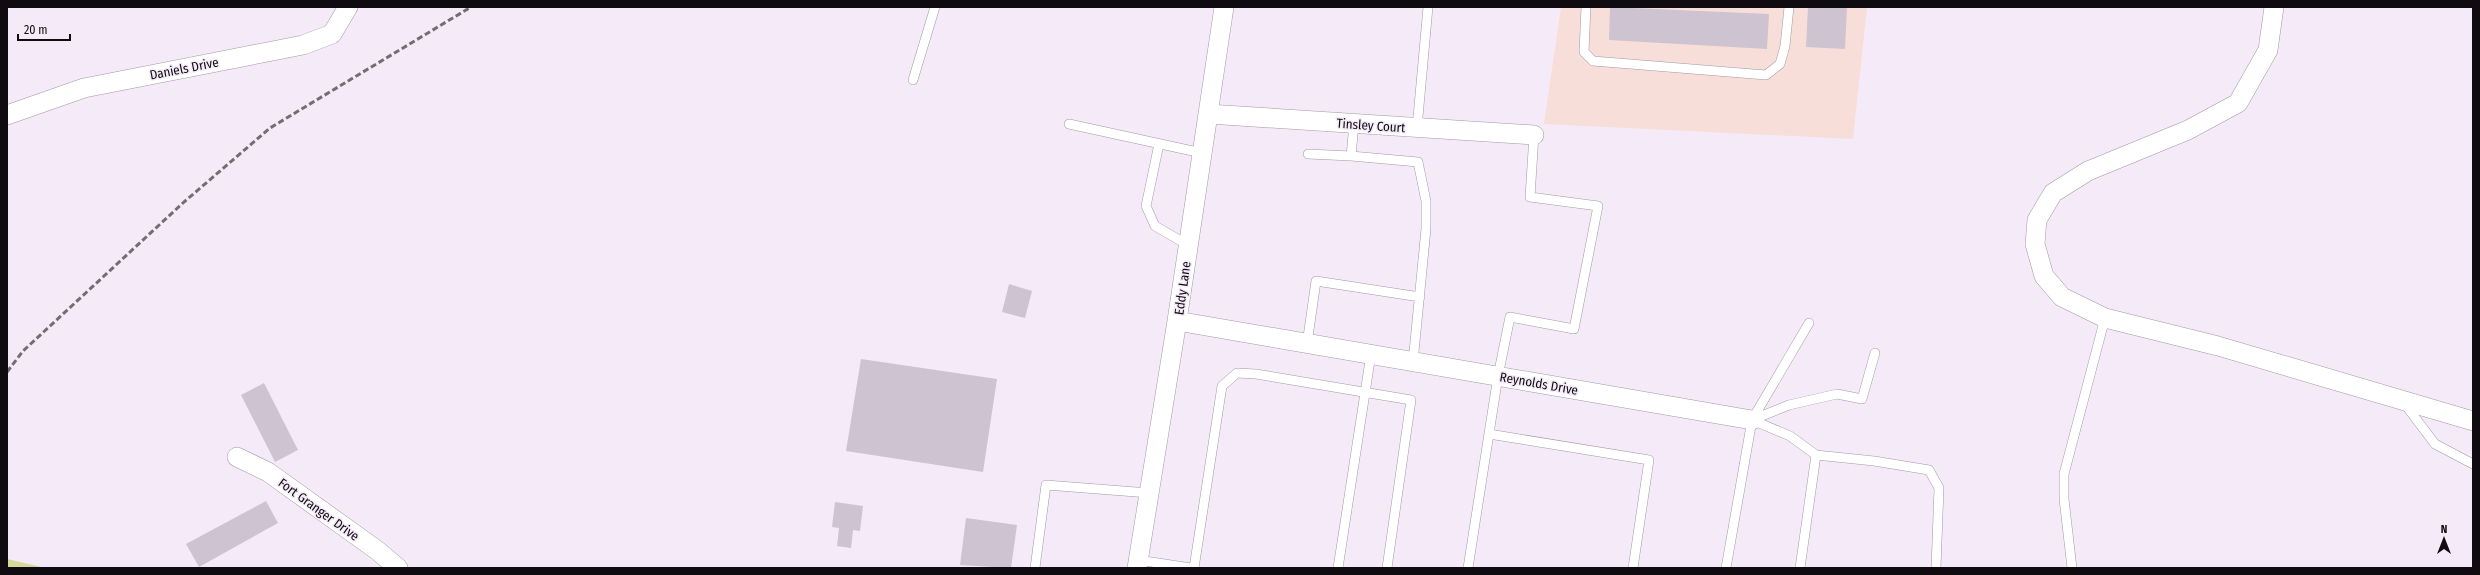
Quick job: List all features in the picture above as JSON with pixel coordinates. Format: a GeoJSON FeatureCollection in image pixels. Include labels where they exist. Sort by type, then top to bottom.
{"type":"FeatureCollection","features":[{"type":"Feature","properties":{"kind":"street","name":"Daniels Drive"},"geometry":{"type":"LineString","coordinates":[[7,115],[84,88],[303,45],[332,34],[348,7]]}},
{"type":"Feature","properties":{"kind":"street","name":"Eddy Lane"},"geometry":{"type":"LineString","coordinates":[[1137,564],[1177,321],[1224,7]]}},
{"type":"Feature","properties":{"kind":"street"},"geometry":{"type":"LineString","coordinates":[[2274,7],[2268,50],[2238,103],[2188,130],[2088,171],[2053,193],[2037,220],[2035,244],[2044,276],[2062,297],[2105,318],[2218,346],[2473,421]]}},
{"type":"Feature","properties":{"kind":"street","name":"Tinsley Court"},"geometry":{"type":"LineString","coordinates":[[1208,114],[1534,135]]}},
{"type":"Feature","properties":{"kind":"street","name":"Reynolds Drive"},"geometry":{"type":"LineString","coordinates":[[1177,321],[1752,420]]}},
{"type":"Feature","properties":{"kind":"street","name":"Fort Granger Drive"},"geometry":{"type":"LineString","coordinates":[[237,456],[268,472],[378,551],[398,568]]}},
{"type":"Feature","properties":{"kind":"lane"},"geometry":{"type":"LineString","coordinates":[[913,80],[935,7]]}},
{"type":"Feature","properties":{"kind":"lane"},"geometry":{"type":"LineString","coordinates":[[1417,128],[1428,7]]}},
{"type":"Feature","properties":{"kind":"lane"},"geometry":{"type":"LineString","coordinates":[[1586,7],[1584,52],[1594,61],[1766,75],[1780,64],[1786,46],[1789,7]]}},
{"type":"Feature","properties":{"kind":"lane"},"geometry":{"type":"LineString","coordinates":[[1069,124],[1202,153]]}},
{"type":"Feature","properties":{"kind":"lane"},"geometry":{"type":"LineString","coordinates":[[1351,156],[1354,124]]}},
{"type":"Feature","properties":{"kind":"lane"},"geometry":{"type":"LineString","coordinates":[[1468,568],[1498,376],[1510,317],[1574,329],[1598,206],[1530,197],[1534,135]]}},
{"type":"Feature","properties":{"kind":"lane"},"geometry":{"type":"LineString","coordinates":[[1159,144],[1146,206],[1155,226],[1188,245]]}},
{"type":"Feature","properties":{"kind":"lane"},"geometry":{"type":"LineString","coordinates":[[1308,154],[1418,162],[1426,201],[1420,297],[1413,362]]}},
{"type":"Feature","properties":{"kind":"lane"},"geometry":{"type":"LineString","coordinates":[[1307,344],[1316,281],[1420,297]]}},
{"type":"Feature","properties":{"kind":"lane"},"geometry":{"type":"LineString","coordinates":[[2072,568],[2064,499],[2064,474],[2105,318]]}},
{"type":"Feature","properties":{"kind":"lane"},"geometry":{"type":"LineString","coordinates":[[1726,568],[1752,420],[1809,323]]}},
{"type":"Feature","properties":{"kind":"lane"},"geometry":{"type":"LineString","coordinates":[[1752,420],[1789,405],[1837,394],[1862,399],[1874,353]]}},
{"type":"Feature","properties":{"kind":"lane"},"geometry":{"type":"LineString","coordinates":[[1338,568],[1370,354]]}},
{"type":"Feature","properties":{"kind":"lane"},"geometry":{"type":"LineString","coordinates":[[1137,564],[1193,568],[1222,386],[1237,373],[1256,374],[1411,400],[1387,568]]}},
{"type":"Feature","properties":{"kind":"lane"},"geometry":{"type":"LineString","coordinates":[[2402,401],[2435,444],[2473,464]]}},
{"type":"Feature","properties":{"kind":"lane"},"geometry":{"type":"LineString","coordinates":[[1752,420],[1790,436],[1816,455],[1874,461],[1929,470],[1940,488],[1936,568]]}},
{"type":"Feature","properties":{"kind":"lane"},"geometry":{"type":"LineString","coordinates":[[1489,434],[1650,460],[1633,568]]}},
{"type":"Feature","properties":{"kind":"lane"},"geometry":{"type":"LineString","coordinates":[[1800,568],[1816,455]]}},
{"type":"Feature","properties":{"kind":"lane"},"geometry":{"type":"LineString","coordinates":[[1035,568],[1046,485],[1149,493]]}},
{"type":"Feature","properties":{"kind":"shaded area"},"geometry":{"type":"Polygon","coordinates":[[[1561,7],[1867,7],[1853,139],[1544,124],[1561,7]]]}},
{"type":"Feature","properties":{"kind":"green space"},"geometry":{"type":"Polygon","coordinates":[[[7,559],[46,568],[7,568],[7,559]]]}},
{"type":"Feature","properties":{"kind":"building"},"geometry":{"type":"Polygon","coordinates":[[[1610,7],[1769,14],[1767,49],[1609,40],[1610,7]]]}},
{"type":"Feature","properties":{"kind":"building"},"geometry":{"type":"Polygon","coordinates":[[[1808,7],[1847,7],[1845,49],[1806,47],[1808,7]]]}},
{"type":"Feature","properties":{"kind":"building"},"geometry":{"type":"Polygon","coordinates":[[[1009,284],[1032,291],[1025,318],[1002,312],[1009,284]]]}},
{"type":"Feature","properties":{"kind":"building"},"geometry":{"type":"Polygon","coordinates":[[[861,359],[997,379],[983,472],[846,451],[861,359]]]}},
{"type":"Feature","properties":{"kind":"building"},"geometry":{"type":"Polygon","coordinates":[[[264,383],[298,450],[275,462],[241,395],[264,383]]]}},
{"type":"Feature","properties":{"kind":"building"},"geometry":{"type":"Polygon","coordinates":[[[266,501],[278,523],[199,567],[186,544],[266,501]]]}},
{"type":"Feature","properties":{"kind":"building"},"geometry":{"type":"Polygon","coordinates":[[[835,502],[863,506],[860,531],[853,530],[851,548],[837,546],[839,528],[832,527],[835,502]]]}},
{"type":"Feature","properties":{"kind":"building"},"geometry":{"type":"Polygon","coordinates":[[[966,518],[1017,525],[1011,568],[960,565],[966,518]]]}},
{"type":"Feature","properties":{"kind":"railway"},"geometry":{"type":"LineString","coordinates":[[7,372],[23,351],[184,202],[270,128],[471,7]]}}]}
